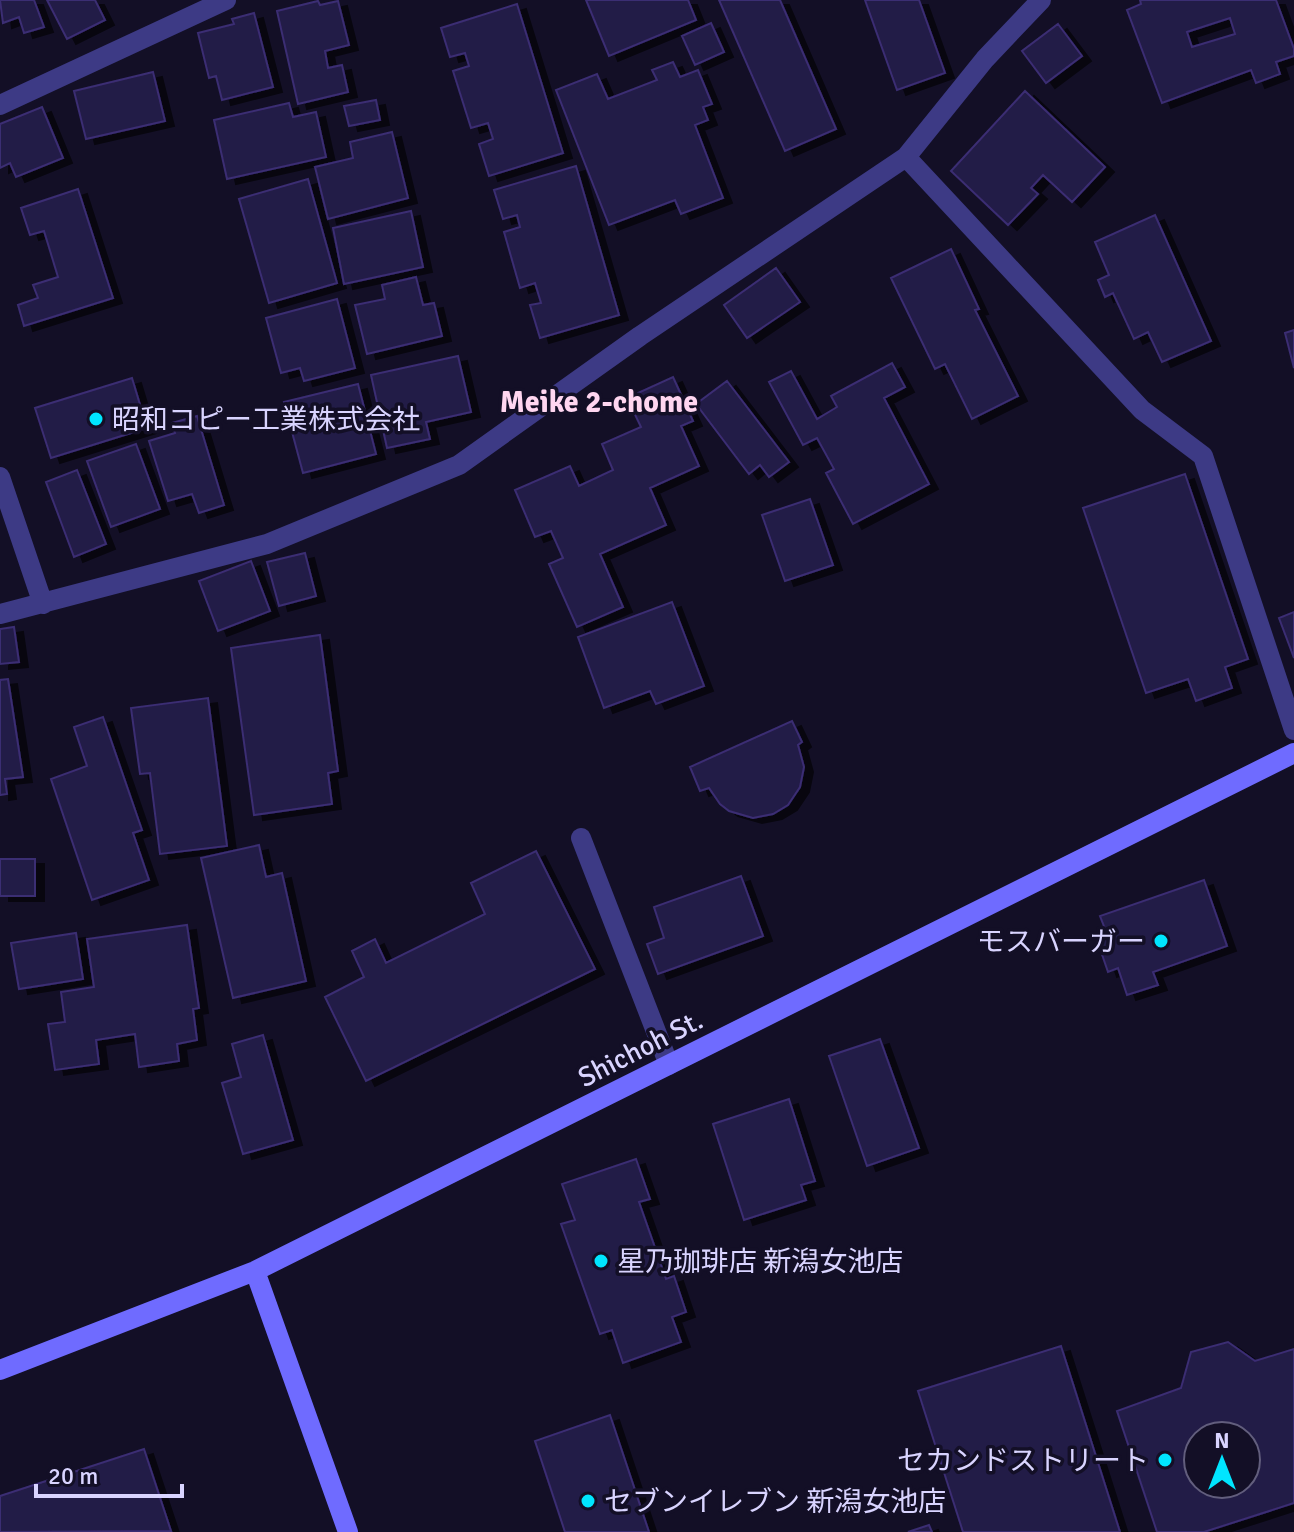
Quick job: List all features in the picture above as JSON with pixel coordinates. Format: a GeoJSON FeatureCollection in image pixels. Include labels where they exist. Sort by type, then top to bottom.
{"type":"FeatureCollection","features":[{"type":"Feature","properties":{"kind":"street"},"geometry":{"type":"LineString","coordinates":[[0,105],[226,0]]}},
{"type":"Feature","properties":{"kind":"street"},"geometry":{"type":"LineString","coordinates":[[0,614],[267,544],[459,465],[640,336],[906,157],[985,59],[1041,0]]}},
{"type":"Feature","properties":{"kind":"street"},"geometry":{"type":"LineString","coordinates":[[906,157],[1142,410],[1203,456],[1294,730]]}},
{"type":"Feature","properties":{"kind":"street"},"geometry":{"type":"LineString","coordinates":[[0,477],[43,604]]}},
{"type":"Feature","properties":{"kind":"street","name":"Shichoh St."},"geometry":{"type":"LineString","coordinates":[[1,1365],[255,1271],[1294,753]]}},
{"type":"Feature","properties":{"kind":"street"},"geometry":{"type":"LineString","coordinates":[[581,838],[669,1065]]}},
{"type":"Feature","properties":{"kind":"street"},"geometry":{"type":"LineString","coordinates":[[255,1271],[348,1532]]}},
{"type":"Feature","properties":{"kind":"building"},"geometry":{"type":"Polygon","coordinates":[[[0,0],[34,0],[44,27],[24,33],[19,17],[3,23],[0,0]]]}},
{"type":"Feature","properties":{"kind":"building"},"geometry":{"type":"Polygon","coordinates":[[[47,0],[95,0],[105,20],[67,39],[47,0]]]}},
{"type":"Feature","properties":{"kind":"building"},"geometry":{"type":"Polygon","coordinates":[[[586,0],[688,0],[696,20],[609,56],[586,0]]]}},
{"type":"Feature","properties":{"kind":"building"},"geometry":{"type":"Polygon","coordinates":[[[719,0],[780,0],[836,129],[785,151],[719,0]]]}},
{"type":"Feature","properties":{"kind":"building"},"geometry":{"type":"Polygon","coordinates":[[[865,0],[919,0],[945,73],[897,90],[865,0]]]}},
{"type":"Feature","properties":{"kind":"building"},"geometry":{"type":"Polygon","coordinates":[[[1140,0],[1276,0],[1294,56],[1276,62],[1280,74],[1256,83],[1251,70],[1162,103],[1127,10],[1141,4],[1140,0]],[[1230,18],[1187,32],[1192,47],[1235,34],[1230,18]]]}},
{"type":"Feature","properties":{"kind":"building"},"geometry":{"type":"Polygon","coordinates":[[[318,1],[320,5],[338,1],[349,45],[325,51],[328,68],[342,65],[348,92],[298,104],[277,11],[318,1]]]}},
{"type":"Feature","properties":{"kind":"building"},"geometry":{"type":"Polygon","coordinates":[[[517,4],[563,153],[489,176],[479,144],[493,139],[488,123],[471,128],[453,71],[469,66],[465,53],[450,57],[441,28],[517,4]]]}},
{"type":"Feature","properties":{"kind":"building"},"geometry":{"type":"Polygon","coordinates":[[[254,13],[273,87],[222,100],[216,76],[209,78],[198,33],[234,24],[232,19],[254,13]]]}},
{"type":"Feature","properties":{"kind":"building"},"geometry":{"type":"Polygon","coordinates":[[[711,23],[724,52],[695,65],[682,36],[711,23]]]}},
{"type":"Feature","properties":{"kind":"building"},"geometry":{"type":"Polygon","coordinates":[[[1058,24],[1082,56],[1046,83],[1022,51],[1058,24]]]}},
{"type":"Feature","properties":{"kind":"building"},"geometry":{"type":"Polygon","coordinates":[[[673,62],[680,77],[698,70],[712,104],[703,107],[708,120],[695,125],[723,198],[681,214],[675,200],[609,225],[556,90],[597,74],[608,99],[657,80],[652,70],[673,62]]]}},
{"type":"Feature","properties":{"kind":"building"},"geometry":{"type":"Polygon","coordinates":[[[153,72],[165,121],[86,139],[74,91],[153,72]]]}},
{"type":"Feature","properties":{"kind":"building"},"geometry":{"type":"Polygon","coordinates":[[[1025,91],[1105,167],[1072,202],[1043,175],[1031,188],[1038,194],[1008,225],[951,171],[1025,91]]]}},
{"type":"Feature","properties":{"kind":"building"},"geometry":{"type":"Polygon","coordinates":[[[376,100],[380,120],[349,126],[344,106],[376,100]]]}},
{"type":"Feature","properties":{"kind":"building"},"geometry":{"type":"Polygon","coordinates":[[[289,103],[293,117],[316,112],[326,157],[227,179],[214,120],[289,103]]]}},
{"type":"Feature","properties":{"kind":"building"},"geometry":{"type":"Polygon","coordinates":[[[42,107],[63,158],[16,177],[10,163],[0,168],[0,124],[42,107]]]}},
{"type":"Feature","properties":{"kind":"building"},"geometry":{"type":"Polygon","coordinates":[[[392,132],[408,198],[328,219],[315,167],[353,158],[350,142],[392,132]]]}},
{"type":"Feature","properties":{"kind":"building"},"geometry":{"type":"Polygon","coordinates":[[[576,166],[619,315],[540,338],[530,305],[541,303],[535,283],[520,288],[504,232],[520,227],[517,215],[503,219],[494,190],[576,166]]]}},
{"type":"Feature","properties":{"kind":"building"},"geometry":{"type":"Polygon","coordinates":[[[308,179],[337,283],[269,303],[239,199],[308,179]]]}},
{"type":"Feature","properties":{"kind":"building"},"geometry":{"type":"Polygon","coordinates":[[[78,189],[113,298],[24,326],[18,305],[38,298],[33,285],[58,277],[44,231],[30,235],[21,208],[78,189]]]}},
{"type":"Feature","properties":{"kind":"building"},"geometry":{"type":"Polygon","coordinates":[[[411,211],[423,267],[344,284],[333,228],[411,211]]]}},
{"type":"Feature","properties":{"kind":"building"},"geometry":{"type":"Polygon","coordinates":[[[1155,215],[1211,341],[1162,362],[1148,332],[1134,339],[1113,293],[1105,297],[1098,280],[1109,275],[1095,242],[1155,215]]]}},
{"type":"Feature","properties":{"kind":"building"},"geometry":{"type":"Polygon","coordinates":[[[951,249],[979,309],[975,310],[1018,396],[972,419],[945,364],[935,369],[891,278],[951,249]]]}},
{"type":"Feature","properties":{"kind":"building"},"geometry":{"type":"Polygon","coordinates":[[[776,268],[800,302],[747,338],[724,305],[776,268]]]}},
{"type":"Feature","properties":{"kind":"building"},"geometry":{"type":"Polygon","coordinates":[[[416,277],[423,305],[434,303],[442,336],[367,354],[355,305],[385,299],[382,285],[416,277]]]}},
{"type":"Feature","properties":{"kind":"building"},"geometry":{"type":"Polygon","coordinates":[[[337,299],[355,368],[304,381],[300,368],[281,373],[266,318],[337,299]]]}},
{"type":"Feature","properties":{"kind":"building"},"geometry":{"type":"Polygon","coordinates":[[[1294,330],[1294,368],[1285,333],[1294,330]]]}},
{"type":"Feature","properties":{"kind":"building"},"geometry":{"type":"Polygon","coordinates":[[[458,356],[471,412],[426,422],[430,439],[387,448],[371,375],[458,356]]]}},
{"type":"Feature","properties":{"kind":"building"},"geometry":{"type":"Polygon","coordinates":[[[892,363],[905,387],[884,398],[929,484],[853,524],[826,473],[834,469],[817,438],[803,445],[769,382],[791,371],[817,419],[837,407],[831,396],[892,363]]]}},
{"type":"Feature","properties":{"kind":"building"},"geometry":{"type":"Polygon","coordinates":[[[673,377],[693,421],[681,426],[699,466],[650,488],[666,525],[600,554],[623,607],[577,627],[549,564],[563,558],[551,531],[535,537],[515,490],[570,466],[579,486],[613,470],[602,444],[641,427],[627,398],[673,377]]]}},
{"type":"Feature","properties":{"kind":"building"},"geometry":{"type":"Polygon","coordinates":[[[132,378],[147,428],[51,458],[35,408],[132,378]]]}},
{"type":"Feature","properties":{"kind":"building"},"geometry":{"type":"Polygon","coordinates":[[[727,381],[789,462],[769,477],[760,465],[749,474],[696,404],[727,381]]]}},
{"type":"Feature","properties":{"kind":"building"},"geometry":{"type":"Polygon","coordinates":[[[358,384],[376,454],[303,473],[284,402],[358,384]]]}},
{"type":"Feature","properties":{"kind":"building"},"geometry":{"type":"Polygon","coordinates":[[[197,416],[224,505],[199,513],[192,494],[168,501],[149,441],[175,433],[172,423],[197,416]]]}},
{"type":"Feature","properties":{"kind":"building"},"geometry":{"type":"Polygon","coordinates":[[[136,444],[160,509],[111,527],[87,461],[136,444]]]}},
{"type":"Feature","properties":{"kind":"building"},"geometry":{"type":"Polygon","coordinates":[[[77,470],[106,544],[74,557],[46,482],[77,470]]]}},
{"type":"Feature","properties":{"kind":"building"},"geometry":{"type":"Polygon","coordinates":[[[1185,474],[1248,659],[1225,667],[1232,688],[1196,701],[1188,679],[1146,693],[1083,508],[1185,474]]]}},
{"type":"Feature","properties":{"kind":"building"},"geometry":{"type":"Polygon","coordinates":[[[810,499],[833,565],[785,581],[762,515],[810,499]]]}},
{"type":"Feature","properties":{"kind":"building"},"geometry":{"type":"Polygon","coordinates":[[[305,553],[316,596],[279,606],[267,562],[305,553]]]}},
{"type":"Feature","properties":{"kind":"building"},"geometry":{"type":"Polygon","coordinates":[[[251,561],[270,611],[218,631],[199,581],[251,561]]]}},
{"type":"Feature","properties":{"kind":"building"},"geometry":{"type":"Polygon","coordinates":[[[672,602],[704,686],[656,704],[650,691],[604,708],[578,637],[672,602]]]}},
{"type":"Feature","properties":{"kind":"building"},"geometry":{"type":"Polygon","coordinates":[[[1294,612],[1294,658],[1279,618],[1294,612]]]}},
{"type":"Feature","properties":{"kind":"building"},"geometry":{"type":"Polygon","coordinates":[[[14,627],[19,662],[0,664],[0,629],[14,627]]]}},
{"type":"Feature","properties":{"kind":"building"},"geometry":{"type":"Polygon","coordinates":[[[320,635],[338,771],[328,773],[332,804],[254,815],[231,648],[320,635]]]}},
{"type":"Feature","properties":{"kind":"building"},"geometry":{"type":"Polygon","coordinates":[[[8,679],[23,777],[5,779],[7,794],[0,795],[0,680],[8,679]]]}},
{"type":"Feature","properties":{"kind":"building"},"geometry":{"type":"Polygon","coordinates":[[[208,698],[227,846],[160,854],[150,773],[140,774],[131,708],[208,698]]]}},
{"type":"Feature","properties":{"kind":"building"},"geometry":{"type":"Polygon","coordinates":[[[103,717],[142,830],[133,833],[149,880],[92,900],[51,779],[87,766],[74,727],[103,717]]]}},
{"type":"Feature","properties":{"kind":"building"},"geometry":{"type":"Polygon","coordinates":[[[792,721],[802,742],[798,745],[804,767],[800,787],[788,805],[773,814],[753,818],[729,811],[709,788],[700,791],[690,767],[792,721]]]}},
{"type":"Feature","properties":{"kind":"building"},"geometry":{"type":"Polygon","coordinates":[[[259,845],[266,877],[282,873],[306,981],[233,998],[201,858],[259,845]]]}},
{"type":"Feature","properties":{"kind":"building"},"geometry":{"type":"Polygon","coordinates":[[[536,851],[595,969],[366,1081],[325,997],[364,977],[352,951],[375,939],[386,963],[485,914],[471,883],[536,851]]]}},
{"type":"Feature","properties":{"kind":"building"},"geometry":{"type":"Polygon","coordinates":[[[0,859],[35,859],[35,896],[0,896],[0,859]]]}},
{"type":"Feature","properties":{"kind":"building"},"geometry":{"type":"Polygon","coordinates":[[[741,876],[763,936],[658,974],[647,944],[664,938],[654,907],[741,876]]]}},
{"type":"Feature","properties":{"kind":"building","name":"モスバーガー"},"geometry":{"type":"Polygon","coordinates":[[[1204,880],[1227,946],[1153,972],[1158,985],[1127,995],[1118,968],[1108,972],[1096,937],[1107,934],[1100,916],[1204,880]]]}},
{"type":"Feature","properties":{"kind":"building"},"geometry":{"type":"Polygon","coordinates":[[[187,925],[199,1008],[193,1009],[197,1040],[177,1044],[179,1061],[139,1067],[135,1034],[96,1040],[99,1064],[55,1070],[48,1024],[65,1022],[61,992],[94,987],[87,939],[187,925]]]}},
{"type":"Feature","properties":{"kind":"building"},"geometry":{"type":"Polygon","coordinates":[[[76,933],[83,979],[19,989],[11,943],[76,933]]]}},
{"type":"Feature","properties":{"kind":"building"},"geometry":{"type":"Polygon","coordinates":[[[263,1035],[293,1140],[243,1154],[222,1083],[241,1077],[232,1044],[263,1035]]]}},
{"type":"Feature","properties":{"kind":"building"},"geometry":{"type":"Polygon","coordinates":[[[880,1039],[919,1148],[867,1166],[829,1056],[880,1039]]]}},
{"type":"Feature","properties":{"kind":"building"},"geometry":{"type":"Polygon","coordinates":[[[789,1099],[815,1181],[801,1185],[806,1200],[744,1220],[713,1124],[789,1099]]]}},
{"type":"Feature","properties":{"kind":"building"},"geometry":{"type":"Polygon","coordinates":[[[636,1159],[650,1199],[639,1202],[666,1279],[674,1276],[686,1312],[672,1317],[681,1342],[623,1363],[612,1330],[600,1334],[561,1224],[575,1220],[562,1184],[636,1159]]]}},
{"type":"Feature","properties":{"kind":"building","name":"セカンドストリート"},"geometry":{"type":"Polygon","coordinates":[[[1228,1342],[1255,1361],[1294,1349],[1294,1503],[1204,1532],[1157,1532],[1117,1411],[1181,1388],[1191,1352],[1228,1342]]]}},
{"type":"Feature","properties":{"kind":"building"},"geometry":{"type":"Polygon","coordinates":[[[1061,1346],[1120,1532],[963,1532],[918,1391],[1061,1346]]]}},
{"type":"Feature","properties":{"kind":"building"},"geometry":{"type":"Polygon","coordinates":[[[610,1415],[649,1532],[565,1532],[535,1441],[610,1415]]]}},
{"type":"Feature","properties":{"kind":"building"},"geometry":{"type":"Polygon","coordinates":[[[144,1449],[171,1531],[0,1532],[0,1496],[144,1449]]]}},
{"type":"Feature","properties":{"kind":"building"},"geometry":{"type":"Polygon","coordinates":[[[929,1525],[932,1532],[908,1532],[929,1525]]]}},
{"type":"Feature","properties":{"kind":"place","name":"昭和コピー工業株式会社"},"geometry":{"type":"Point","coordinates":[96,419]}},
{"type":"Feature","properties":{"kind":"place","name":"モスバーガー"},"geometry":{"type":"Point","coordinates":[1161,941]}},
{"type":"Feature","properties":{"kind":"place","name":"星乃珈琲店 新潟女池店"},"geometry":{"type":"Point","coordinates":[601,1261]}},
{"type":"Feature","properties":{"kind":"place","name":"セカンドストリート"},"geometry":{"type":"Point","coordinates":[1165,1460]}},
{"type":"Feature","properties":{"kind":"place","name":"セブンイレブン 新潟女池店"},"geometry":{"type":"Point","coordinates":[588,1501]}},
{"type":"Feature","properties":{"kind":"district","name":"Meike 2-chome"},"geometry":{"type":"Point","coordinates":[599,402]}}]}
